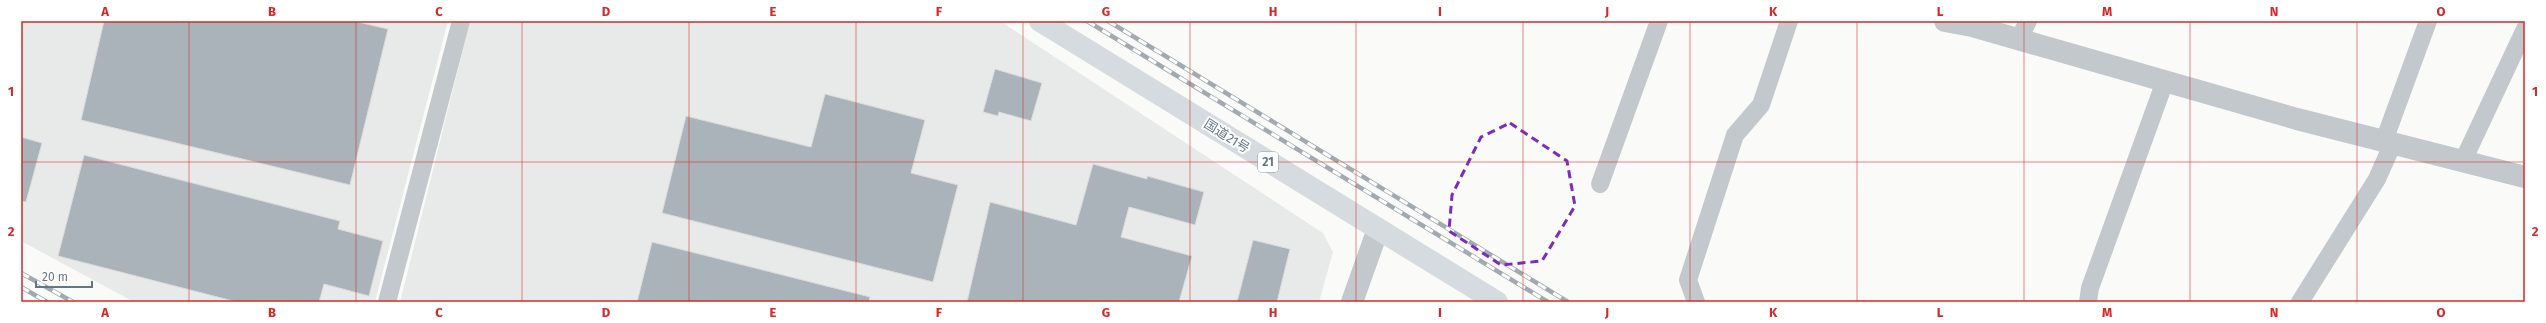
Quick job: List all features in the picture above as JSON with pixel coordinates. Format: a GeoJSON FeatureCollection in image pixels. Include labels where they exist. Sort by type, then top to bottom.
{"type":"FeatureCollection","features":[{"type":"Feature","properties":{"kind":"highway","name":"国道21号"},"geometry":{"type":"LineString","coordinates":[[1040,21],[1497,302]]}},
{"type":"Feature","properties":{"kind":"street"},"geometry":{"type":"LineString","coordinates":[[387,302],[461,21]]}},
{"type":"Feature","properties":{"kind":"street"},"geometry":{"type":"LineString","coordinates":[[1600,184],[1659,21]]}},
{"type":"Feature","properties":{"kind":"street"},"geometry":{"type":"LineString","coordinates":[[1696,302],[1688,280],[1735,135],[1761,105],[1789,21]]}},
{"type":"Feature","properties":{"kind":"street"},"geometry":{"type":"LineString","coordinates":[[1945,21],[2023,30],[2165,81],[2297,119],[2525,177]]}},
{"type":"Feature","properties":{"kind":"street"},"geometry":{"type":"LineString","coordinates":[[2300,302],[2377,179],[2428,21]]}},
{"type":"Feature","properties":{"kind":"street"},"geometry":{"type":"LineString","coordinates":[[2463,161],[2525,30]]}},
{"type":"Feature","properties":{"kind":"street"},"geometry":{"type":"LineString","coordinates":[[2088,302],[2090,288],[2165,81]]}},
{"type":"Feature","properties":{"kind":"street"},"geometry":{"type":"LineString","coordinates":[[1352,302],[1378,229]]}},
{"type":"Feature","properties":{"kind":"highlighted area"},"geometry":{"type":"Polygon","coordinates":[[[1510,123],[1567,161],[1575,206],[1542,261],[1501,265],[1449,231],[1452,195],[1481,137],[1510,123]]]}},
{"type":"Feature","properties":{"kind":"shaded area"},"geometry":{"type":"Polygon","coordinates":[[[21,21],[448,21],[375,302],[134,302],[21,241],[21,21]]]}},
{"type":"Feature","properties":{"kind":"shaded area"},"geometry":{"type":"Polygon","coordinates":[[[470,21],[1000,21],[1323,233],[1333,252],[1319,302],[400,302],[470,21]]]}},
{"type":"Feature","properties":{"kind":"building"},"geometry":{"type":"Polygon","coordinates":[[[104,21],[354,21],[388,29],[350,185],[81,120],[104,21]]]}},
{"type":"Feature","properties":{"kind":"building"},"geometry":{"type":"Polygon","coordinates":[[[995,69],[1042,83],[1031,121],[999,112],[998,116],[983,112],[995,69]]]}},
{"type":"Feature","properties":{"kind":"building"},"geometry":{"type":"Polygon","coordinates":[[[825,94],[925,120],[911,173],[958,185],[933,282],[662,213],[686,116],[811,147],[825,94]]]}},
{"type":"Feature","properties":{"kind":"building"},"geometry":{"type":"Polygon","coordinates":[[[21,137],[42,143],[26,202],[21,201],[21,137]]]}},
{"type":"Feature","properties":{"kind":"building"},"geometry":{"type":"Polygon","coordinates":[[[84,155],[340,221],[338,229],[383,241],[369,296],[324,284],[319,302],[237,302],[58,256],[84,155]]]}},
{"type":"Feature","properties":{"kind":"building"},"geometry":{"type":"Polygon","coordinates":[[[1093,164],[1147,179],[1147,176],[1204,192],[1195,225],[1129,207],[1121,237],[1192,256],[1179,302],[967,302],[990,202],[1076,225],[1093,164]]]}},
{"type":"Feature","properties":{"kind":"building"},"geometry":{"type":"Polygon","coordinates":[[[1253,240],[1290,249],[1277,302],[1237,302],[1253,240]]]}},
{"type":"Feature","properties":{"kind":"building"},"geometry":{"type":"Polygon","coordinates":[[[652,242],[870,297],[869,302],[637,302],[652,242]]]}},
{"type":"Feature","properties":{"kind":"railway"},"geometry":{"type":"LineString","coordinates":[[1087,21],[1548,302]]}},
{"type":"Feature","properties":{"kind":"railway"},"geometry":{"type":"LineString","coordinates":[[1108,21],[1568,302]]}},
{"type":"Feature","properties":{"kind":"railway"},"geometry":{"type":"LineString","coordinates":[[21,273],[73,302]]}},
{"type":"Feature","properties":{"kind":"railway"},"geometry":{"type":"LineString","coordinates":[[21,287],[47,302]]}}]}
